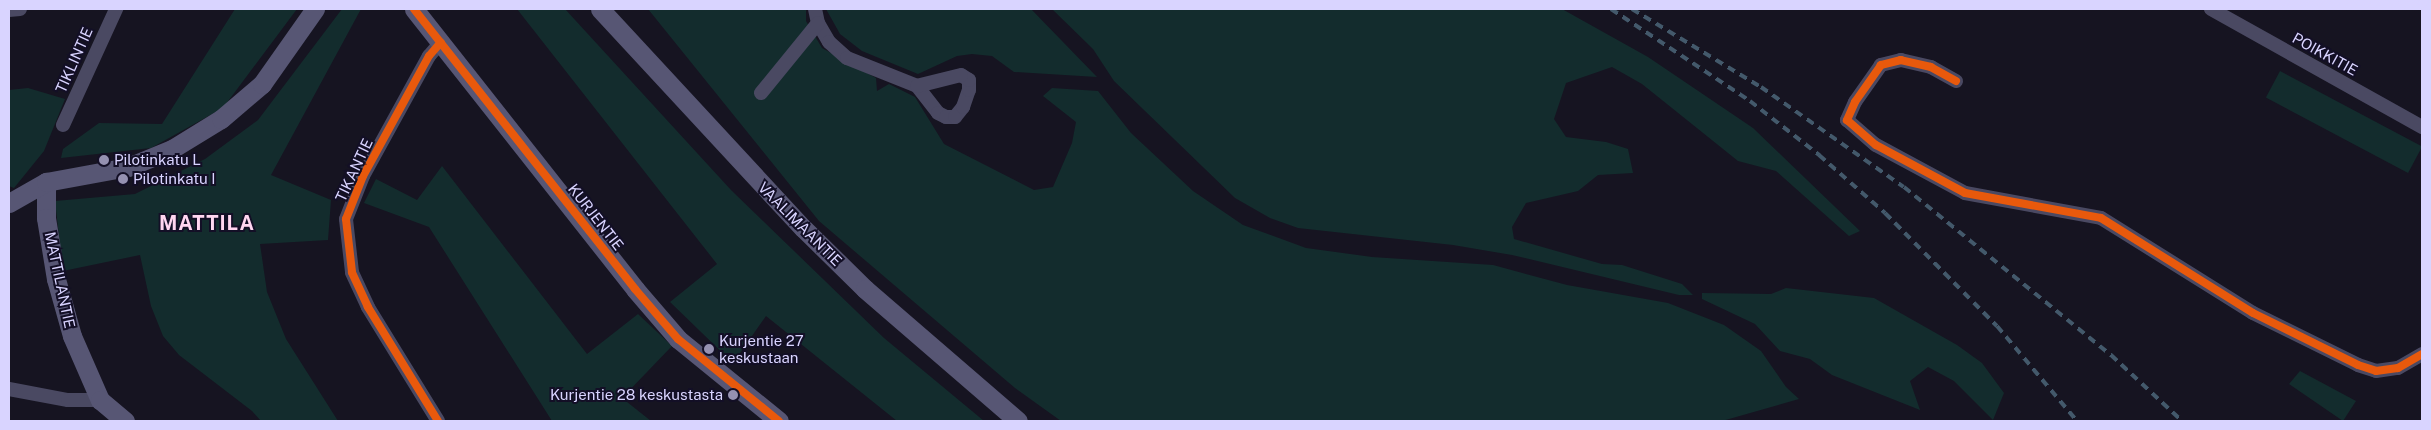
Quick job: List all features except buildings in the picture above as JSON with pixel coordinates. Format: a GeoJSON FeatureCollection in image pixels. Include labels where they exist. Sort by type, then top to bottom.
{"type":"FeatureCollection","features":[{"type":"Feature","properties":{"kind":"street"},"geometry":{"type":"LineString","coordinates":[[9,10],[20,9]]}},
{"type":"Feature","properties":{"kind":"street","name":"TIKLINTIE"},"geometry":{"type":"LineString","coordinates":[[63,125],[116,9]]}},
{"type":"Feature","properties":{"kind":"street"},"geometry":{"type":"LineString","coordinates":[[9,203],[46,182],[128,167],[172,149],[221,119],[262,84],[315,9]]}},
{"type":"Feature","properties":{"kind":"street","name":"KURJENTIE"},"geometry":{"type":"LineString","coordinates":[[414,9],[634,289],[678,339],[779,421]]}},
{"type":"Feature","properties":{"kind":"street","name":"VAALIMAANTIE"},"geometry":{"type":"LineString","coordinates":[[600,9],[810,235],[866,289],[1018,421]]}},
{"type":"Feature","properties":{"kind":"street"},"geometry":{"type":"LineString","coordinates":[[816,9],[818,23],[829,42],[847,58],[917,86]]}},
{"type":"Feature","properties":{"kind":"street","name":"POIKKITIE"},"geometry":{"type":"LineString","coordinates":[[2211,9],[2422,128]]}},
{"type":"Feature","properties":{"kind":"street"},"geometry":{"type":"LineString","coordinates":[[761,93],[818,23]]}},
{"type":"Feature","properties":{"kind":"street","name":"TIKANTIE"},"geometry":{"type":"LineString","coordinates":[[438,421],[368,307],[352,272],[346,219],[363,176],[429,56],[441,42]]}},
{"type":"Feature","properties":{"kind":"street"},"geometry":{"type":"LineString","coordinates":[[1956,81],[1931,67],[1901,60],[1881,65],[1855,102],[1847,120],[1876,145],[1965,193],[2102,218],[2253,313],[2358,365],[2376,371],[2398,368],[2422,354]]}},
{"type":"Feature","properties":{"kind":"street","name":"MATTILANTIE"},"geometry":{"type":"LineString","coordinates":[[46,182],[46,218],[56,279],[72,336],[100,400],[125,421]]}},
{"type":"Feature","properties":{"kind":"street"},"geometry":{"type":"LineString","coordinates":[[9,388],[68,400],[100,400]]}},
{"type":"Feature","properties":{"kind":"green space"},"geometry":{"type":"Polygon","coordinates":[[[235,9],[297,9],[223,108],[151,148],[61,158],[63,149],[99,123],[162,124],[235,9]]]}},
{"type":"Feature","properties":{"kind":"green space"},"geometry":{"type":"Polygon","coordinates":[[[342,9],[361,9],[271,175],[331,200],[328,240],[260,244],[267,292],[286,339],[338,421],[261,421],[252,411],[179,355],[163,336],[151,306],[140,255],[63,271],[55,201],[135,194],[205,159],[258,120],[342,9]]]}},
{"type":"Feature","properties":{"kind":"green space"},"geometry":{"type":"Polygon","coordinates":[[[517,9],[565,9],[731,190],[884,338],[984,421],[897,421],[766,316],[733,363],[670,302],[717,264],[517,9]]]}},
{"type":"Feature","properties":{"kind":"green space"},"geometry":{"type":"Polygon","coordinates":[[[648,9],[806,9],[806,21],[822,48],[876,78],[877,91],[889,84],[915,97],[944,144],[1034,190],[1053,187],[1072,143],[1076,122],[1043,96],[1052,88],[1098,91],[1131,133],[1193,191],[1243,225],[1306,248],[1372,257],[1493,265],[1567,285],[1668,303],[1724,325],[1761,351],[1786,387],[1799,399],[1722,421],[1061,421],[1015,388],[819,221],[648,9]]]}},
{"type":"Feature","properties":{"kind":"green space"},"geometry":{"type":"Polygon","coordinates":[[[826,9],[1031,9],[1097,77],[1014,72],[992,56],[972,54],[957,56],[918,74],[862,51],[840,34],[826,9]]]}},
{"type":"Feature","properties":{"kind":"green space"},"geometry":{"type":"Polygon","coordinates":[[[1052,9],[1562,9],[1648,57],[1753,128],[1860,231],[1849,236],[1776,171],[1738,161],[1642,84],[1612,67],[1566,83],[1554,119],[1566,137],[1606,142],[1628,149],[1633,173],[1598,175],[1578,191],[1526,203],[1512,227],[1514,239],[1602,264],[1622,265],[1682,284],[1693,295],[1679,295],[1512,255],[1453,245],[1298,228],[1270,218],[1235,198],[1114,81],[1093,49],[1052,9]]]}},
{"type":"Feature","properties":{"kind":"green space"},"geometry":{"type":"Polygon","coordinates":[[[2280,71],[2422,147],[2408,173],[2266,97],[2280,71]]]}},
{"type":"Feature","properties":{"kind":"green space"},"geometry":{"type":"Polygon","coordinates":[[[28,88],[65,99],[44,151],[14,188],[9,186],[9,90],[28,88]]]}},
{"type":"Feature","properties":{"kind":"green space"},"geometry":{"type":"Polygon","coordinates":[[[442,166],[587,354],[638,314],[672,346],[622,398],[651,421],[552,421],[429,227],[364,203],[376,179],[417,200],[442,166]]]}},
{"type":"Feature","properties":{"kind":"green space"},"geometry":{"type":"Polygon","coordinates":[[[1786,288],[1874,298],[1957,345],[1982,363],[2004,393],[1993,420],[1954,381],[1928,367],[1910,381],[1920,410],[1832,375],[1810,359],[1780,351],[1755,324],[1702,299],[1702,293],[1771,294],[1786,288]]]}},
{"type":"Feature","properties":{"kind":"green space"},"geometry":{"type":"Polygon","coordinates":[[[2300,371],[2356,401],[2343,421],[2289,384],[2300,371]]]}},
{"type":"Feature","properties":{"kind":"railway"},"geometry":{"type":"LineString","coordinates":[[1611,9],[1750,101],[1819,155],[1885,213],[1997,326],[2077,421]]}},
{"type":"Feature","properties":{"kind":"railway"},"geometry":{"type":"LineString","coordinates":[[1632,9],[1761,87],[1904,187],[2111,355],[2182,421]]}},
{"type":"Feature","properties":{"kind":"cycle path"},"geometry":{"type":"LineString","coordinates":[[414,9],[635,289],[678,339],[779,421]]}},
{"type":"Feature","properties":{"kind":"cycle path"},"geometry":{"type":"LineString","coordinates":[[438,421],[368,307],[352,272],[346,219],[363,176],[429,56],[441,42]]}},
{"type":"Feature","properties":{"kind":"cycle path"},"geometry":{"type":"LineString","coordinates":[[1956,81],[1931,67],[1901,60],[1881,65],[1855,102],[1847,120],[1876,145],[1965,193],[2101,218],[2253,313],[2358,365],[2376,371],[2398,368],[2422,354]]}},
{"type":"Feature","properties":{"kind":"place","name":"Pilotinkatu L"},"geometry":{"type":"Point","coordinates":[104,160]}},
{"type":"Feature","properties":{"kind":"place","name":"Pilotinkatu I"},"geometry":{"type":"Point","coordinates":[123,179]}},
{"type":"Feature","properties":{"kind":"place","name":"Kurjentie 27 keskustaan"},"geometry":{"type":"Point","coordinates":[709,349]}},
{"type":"Feature","properties":{"kind":"place","name":"Kurjentie 28 keskustasta"},"geometry":{"type":"Point","coordinates":[733,395]}},
{"type":"Feature","properties":{"kind":"district","name":"MATTILA"},"geometry":{"type":"Point","coordinates":[207,223]}}]}
